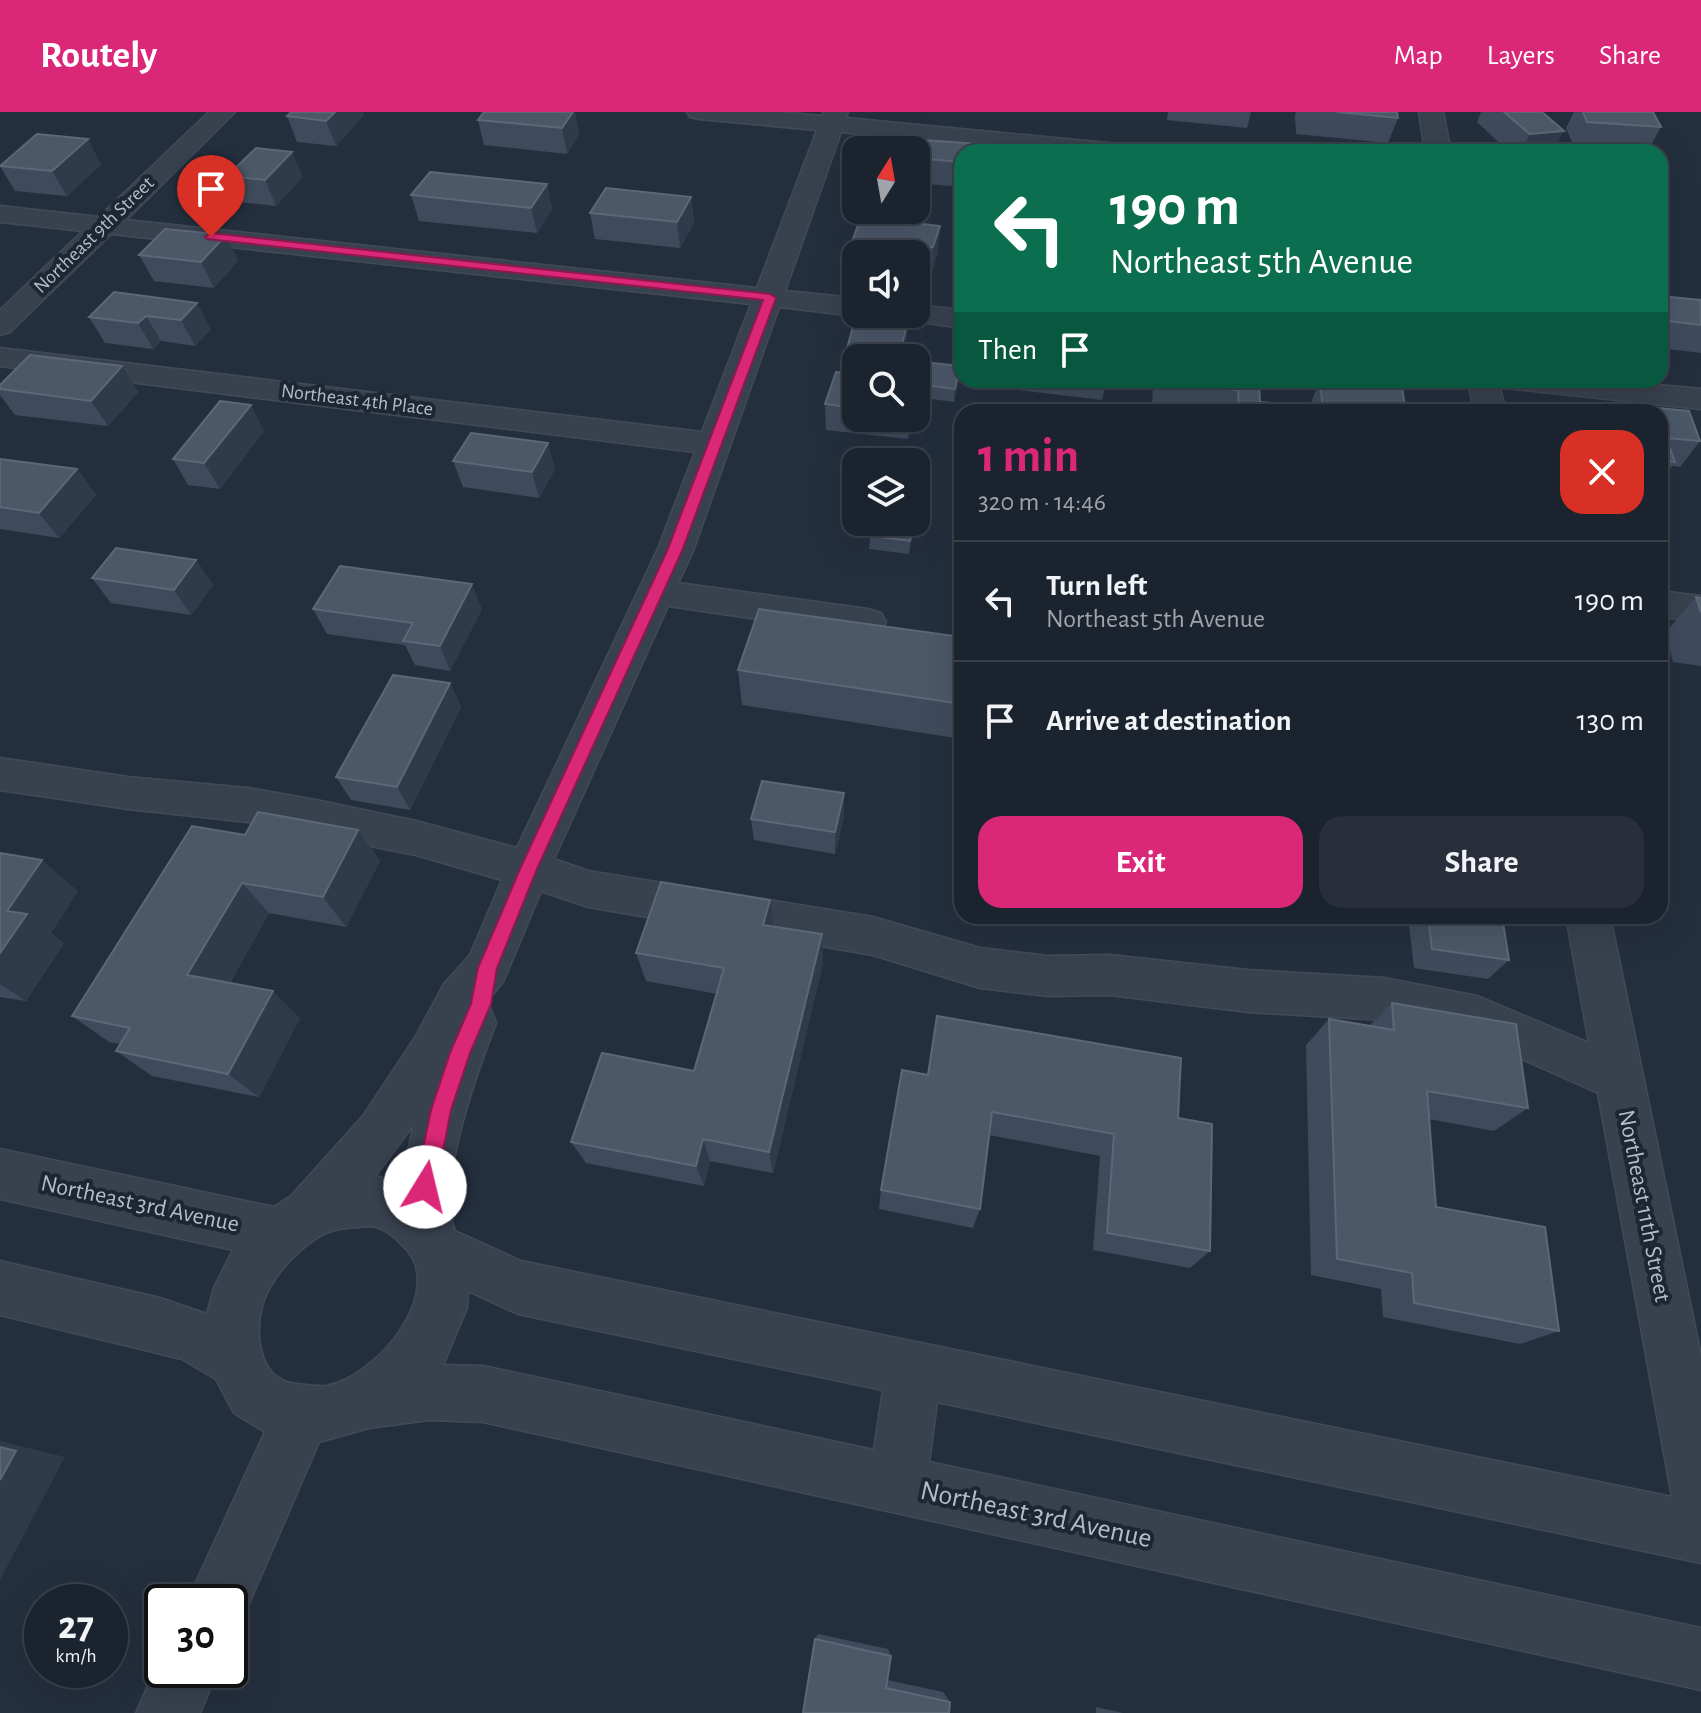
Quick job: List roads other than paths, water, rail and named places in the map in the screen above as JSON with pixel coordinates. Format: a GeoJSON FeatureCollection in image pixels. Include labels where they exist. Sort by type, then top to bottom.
{"type":"FeatureCollection","features":[{"type":"Feature","properties":{"kind":"street","name":"Northeast 9th Street"},"geometry":{"type":"LineString","coordinates":[[0,326],[223,112]]}},
{"type":"Feature","properties":{"kind":"street"},"geometry":{"type":"LineString","coordinates":[[699,112],[833,118],[1069,144]]}},
{"type":"Feature","properties":{"kind":"street"},"geometry":{"type":"LineString","coordinates":[[1431,112],[1437,144]]}},
{"type":"Feature","properties":{"kind":"street"},"geometry":{"type":"LineString","coordinates":[[487,968],[460,999],[433,1051],[380,1133],[255,1262],[238,1293],[231,1327],[234,1359],[247,1387],[271,1407],[301,1417],[337,1413],[370,1400],[393,1384],[425,1347],[439,1314],[443,1280],[430,1238],[429,1157],[460,1053],[481,1004],[487,968],[528,869],[675,551],[770,298],[833,118]]}},
{"type":"Feature","properties":{"kind":"street"},"geometry":{"type":"LineString","coordinates":[[0,214],[842,306]]}},
{"type":"Feature","properties":{"kind":"street"},"geometry":{"type":"LineString","coordinates":[[930,316],[954,318]]}},
{"type":"Feature","properties":{"kind":"street","name":"Northeast 4th Place"},"geometry":{"type":"LineString","coordinates":[[0,357],[713,444]]}},
{"type":"Feature","properties":{"kind":"street"},"geometry":{"type":"LineString","coordinates":[[1593,388],[1701,399]]}},
{"type":"Feature","properties":{"kind":"street"},"geometry":{"type":"LineString","coordinates":[[655,592],[868,622]]}},
{"type":"Feature","properties":{"kind":"street"},"geometry":{"type":"LineString","coordinates":[[1668,605],[1701,609]]}},
{"type":"Feature","properties":{"kind":"street"},"geometry":{"type":"LineString","coordinates":[[0,774],[128,793],[262,807],[416,838],[588,889],[873,936],[980,968],[1048,976],[1110,975],[1248,991],[1399,1002],[1477,1017],[1620,1079]]}},
{"type":"Feature","properties":{"kind":"street","name":"Northeast 11th Street"},"geometry":{"type":"LineString","coordinates":[[1590,924],[1701,1497]]}},
{"type":"Feature","properties":{"kind":"street","name":"Northeast 3rd Avenue"},"geometry":{"type":"LineString","coordinates":[[0,1174],[294,1224]]}},
{"type":"Feature","properties":{"kind":"street"},"geometry":{"type":"LineString","coordinates":[[294,1224],[340,1202],[372,1201],[400,1209],[430,1238],[518,1287],[1701,1533]]}},
{"type":"Feature","properties":{"kind":"street"},"geometry":{"type":"LineString","coordinates":[[0,1288],[172,1328],[195,1336],[234,1359]]}},
{"type":"Feature","properties":{"kind":"street"},"geometry":{"type":"LineString","coordinates":[[897,1485],[914,1370]]}},
{"type":"Feature","properties":{"kind":"street","name":"Northeast 3rd Avenue"},"geometry":{"type":"LineString","coordinates":[[370,1400],[429,1392],[483,1394],[1701,1659]]}},
{"type":"Feature","properties":{"kind":"street"},"geometry":{"type":"LineString","coordinates":[[226,1584],[301,1417]]}},
{"type":"Feature","properties":{"kind":"street"},"geometry":{"type":"LineString","coordinates":[[168,1713],[179,1688]]}}]}
